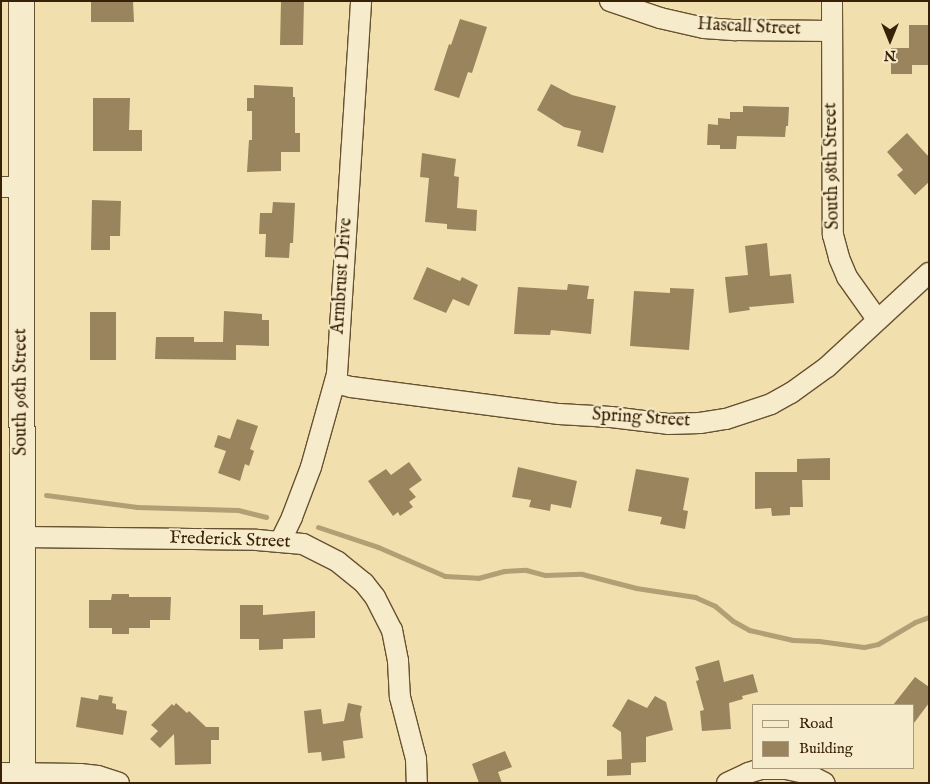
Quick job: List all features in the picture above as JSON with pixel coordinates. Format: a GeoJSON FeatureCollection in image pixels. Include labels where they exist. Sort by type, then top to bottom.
{"type":"FeatureCollection","features":[{"type":"Feature","properties":{"kind":"street","name":"South 96th Street"},"geometry":{"type":"LineString","coordinates":[[15,776],[23,537],[11,187],[22,1]]}},
{"type":"Feature","properties":{"kind":"street","name":"Armbrust Drive"},"geometry":{"type":"LineString","coordinates":[[280,542],[292,518],[311,467],[337,374],[362,1]]}},
{"type":"Feature","properties":{"kind":"street","name":"Hascall Street"},"geometry":{"type":"LineString","coordinates":[[610,1],[660,18],[704,28],[832,31]]}},
{"type":"Feature","properties":{"kind":"street","name":"South 98th Street"},"geometry":{"type":"LineString","coordinates":[[832,1],[834,235],[839,258],[847,277],[877,319]]}},
{"type":"Feature","properties":{"kind":"street","name":"Spring Street"},"geometry":{"type":"LineString","coordinates":[[335,383],[351,387],[559,414],[611,417],[668,424],[700,424],[749,412],[791,393],[827,367],[929,273]]}},
{"type":"Feature","properties":{"kind":"street","name":"Frederick Street"},"geometry":{"type":"LineString","coordinates":[[23,537],[256,540],[303,544],[338,562],[364,583],[388,619],[397,647],[400,697],[416,759],[417,783]]}},
{"type":"Feature","properties":{"kind":"street"},"geometry":{"type":"LineString","coordinates":[[727,783],[761,769],[786,769],[805,773],[825,783]]}},
{"type":"Feature","properties":{"kind":"street"},"geometry":{"type":"LineString","coordinates":[[15,776],[89,774],[119,783]]}},
{"type":"Feature","properties":{"kind":"building"},"geometry":{"type":"Polygon","coordinates":[[[91,1],[133,1],[134,22],[91,22],[91,1]]]}},
{"type":"Feature","properties":{"kind":"building"},"geometry":{"type":"Polygon","coordinates":[[[281,1],[304,1],[303,45],[280,45],[281,1]]]}},
{"type":"Feature","properties":{"kind":"building"},"geometry":{"type":"Polygon","coordinates":[[[460,19],[487,27],[472,73],[468,72],[459,98],[434,90],[449,44],[451,45],[460,19]]]}},
{"type":"Feature","properties":{"kind":"building"},"geometry":{"type":"Polygon","coordinates":[[[909,25],[929,25],[929,65],[912,65],[912,74],[891,74],[891,48],[909,48],[909,25]]]}},
{"type":"Feature","properties":{"kind":"building"},"geometry":{"type":"Polygon","coordinates":[[[551,84],[572,95],[616,106],[603,153],[577,146],[581,131],[564,127],[537,110],[551,84]]]}},
{"type":"Feature","properties":{"kind":"building"},"geometry":{"type":"Polygon","coordinates":[[[254,85],[293,87],[293,97],[295,97],[295,133],[300,133],[300,152],[281,152],[281,171],[247,172],[249,140],[252,140],[252,111],[247,111],[247,98],[254,98],[254,85]]]}},
{"type":"Feature","properties":{"kind":"building"},"geometry":{"type":"Polygon","coordinates":[[[93,98],[130,98],[129,130],[142,130],[142,151],[93,151],[93,98]]]}},
{"type":"Feature","properties":{"kind":"building"},"geometry":{"type":"Polygon","coordinates":[[[743,106],[789,107],[788,126],[786,126],[785,137],[737,136],[736,149],[720,149],[720,145],[707,145],[708,124],[718,125],[718,118],[730,119],[730,112],[743,112],[743,106]]]}},
{"type":"Feature","properties":{"kind":"building"},"geometry":{"type":"Polygon","coordinates":[[[907,133],[929,157],[929,182],[915,195],[897,175],[903,170],[887,152],[907,133]]]}},
{"type":"Feature","properties":{"kind":"building"},"geometry":{"type":"Polygon","coordinates":[[[422,153],[456,159],[454,176],[459,177],[457,208],[477,210],[476,231],[447,229],[447,224],[425,222],[429,178],[420,177],[422,153]]]}},
{"type":"Feature","properties":{"kind":"building"},"geometry":{"type":"Polygon","coordinates":[[[92,200],[121,201],[120,236],[110,236],[110,250],[91,250],[92,200]]]}},
{"type":"Feature","properties":{"kind":"building"},"geometry":{"type":"Polygon","coordinates":[[[273,202],[295,203],[293,243],[290,243],[289,258],[265,257],[266,234],[259,234],[260,213],[272,213],[273,202]]]}},
{"type":"Feature","properties":{"kind":"building"},"geometry":{"type":"Polygon","coordinates":[[[767,243],[770,276],[791,274],[794,303],[749,307],[750,310],[729,313],[725,277],[748,275],[745,246],[767,243]]]}},
{"type":"Feature","properties":{"kind":"building"},"geometry":{"type":"Polygon","coordinates":[[[427,267],[460,281],[462,277],[478,285],[469,306],[453,299],[446,313],[413,299],[427,267]]]}},
{"type":"Feature","properties":{"kind":"building"},"geometry":{"type":"Polygon","coordinates":[[[568,284],[589,286],[587,299],[594,299],[591,334],[551,330],[550,335],[514,334],[518,287],[567,290],[568,284]]]}},
{"type":"Feature","properties":{"kind":"building"},"geometry":{"type":"Polygon","coordinates":[[[670,288],[694,289],[689,350],[630,346],[634,291],[670,293],[670,288]]]}},
{"type":"Feature","properties":{"kind":"building"},"geometry":{"type":"Polygon","coordinates":[[[224,311],[262,314],[262,320],[269,320],[269,346],[236,345],[236,360],[155,359],[156,337],[194,337],[194,342],[223,342],[224,311]]]}},
{"type":"Feature","properties":{"kind":"building"},"geometry":{"type":"Polygon","coordinates":[[[90,312],[116,312],[116,360],[90,360],[90,312]]]}},
{"type":"Feature","properties":{"kind":"building"},"geometry":{"type":"Polygon","coordinates":[[[237,419],[258,426],[250,449],[254,451],[249,466],[245,464],[240,481],[218,473],[226,451],[214,447],[218,435],[230,439],[237,419]]]}},
{"type":"Feature","properties":{"kind":"building"},"geometry":{"type":"Polygon","coordinates":[[[830,458],[830,480],[802,480],[803,507],[790,507],[790,515],[772,516],[771,508],[755,509],[755,472],[797,472],[797,459],[830,458]]]}},
{"type":"Feature","properties":{"kind":"building"},"geometry":{"type":"Polygon","coordinates":[[[409,462],[422,480],[409,489],[416,497],[409,502],[413,507],[400,516],[398,512],[393,516],[368,481],[386,469],[391,475],[409,462]]]}},
{"type":"Feature","properties":{"kind":"building"},"geometry":{"type":"Polygon","coordinates":[[[518,467],[577,481],[571,508],[551,504],[550,511],[529,507],[531,500],[512,497],[518,467]]]}},
{"type":"Feature","properties":{"kind":"building"},"geometry":{"type":"Polygon","coordinates":[[[636,469],[689,478],[683,510],[688,511],[685,529],[660,524],[662,517],[628,511],[636,469]]]}},
{"type":"Feature","properties":{"kind":"building"},"geometry":{"type":"Polygon","coordinates":[[[112,594],[129,594],[129,597],[171,597],[170,620],[150,620],[150,628],[129,628],[129,634],[112,634],[112,628],[89,628],[89,600],[111,600],[112,594]]]}},
{"type":"Feature","properties":{"kind":"building"},"geometry":{"type":"Polygon","coordinates":[[[240,605],[263,605],[263,615],[315,611],[315,638],[283,639],[283,649],[259,650],[259,639],[240,639],[240,605]]]}},
{"type":"Feature","properties":{"kind":"building"},"geometry":{"type":"Polygon","coordinates":[[[719,660],[724,682],[753,674],[758,692],[742,696],[743,699],[729,703],[731,729],[702,731],[700,711],[704,710],[696,681],[699,680],[695,667],[719,660]]]}},
{"type":"Feature","properties":{"kind":"building"},"geometry":{"type":"Polygon","coordinates":[[[915,677],[929,687],[929,703],[915,722],[915,704],[894,704],[915,677]]]}},
{"type":"Feature","properties":{"kind":"building"},"geometry":{"type":"Polygon","coordinates":[[[99,695],[113,697],[112,703],[116,704],[116,709],[127,711],[123,735],[76,727],[81,697],[98,700],[99,695]]]}},
{"type":"Feature","properties":{"kind":"building"},"geometry":{"type":"Polygon","coordinates":[[[655,696],[666,702],[673,730],[646,737],[646,762],[631,763],[631,775],[607,776],[607,760],[622,759],[621,732],[612,726],[628,699],[647,708],[655,696]]]}},
{"type":"Feature","properties":{"kind":"building"},"geometry":{"type":"Polygon","coordinates":[[[176,703],[187,713],[189,711],[206,727],[219,727],[219,740],[211,740],[211,764],[175,765],[174,734],[160,748],[150,739],[158,731],[151,725],[172,704],[174,706],[176,703]]]}},
{"type":"Feature","properties":{"kind":"building"},"geometry":{"type":"Polygon","coordinates":[[[348,703],[362,706],[360,714],[363,738],[343,741],[345,758],[322,761],[321,752],[308,753],[304,711],[321,709],[323,724],[344,721],[348,703]]]}},
{"type":"Feature","properties":{"kind":"building"},"geometry":{"type":"Polygon","coordinates":[[[505,751],[512,767],[498,772],[502,783],[479,783],[472,764],[505,751]]]}},
{"type":"Feature","properties":{"kind":"waterway"},"geometry":{"type":"LineString","coordinates":[[46,495],[137,507],[238,510],[266,517]]}},
{"type":"Feature","properties":{"kind":"waterway"},"geometry":{"type":"LineString","coordinates":[[318,527],[378,547],[445,576],[478,578],[504,571],[526,570],[545,575],[582,574],[636,588],[695,597],[715,606],[733,621],[749,630],[793,640],[819,641],[864,647],[878,644],[915,622],[929,617]]}}]}
